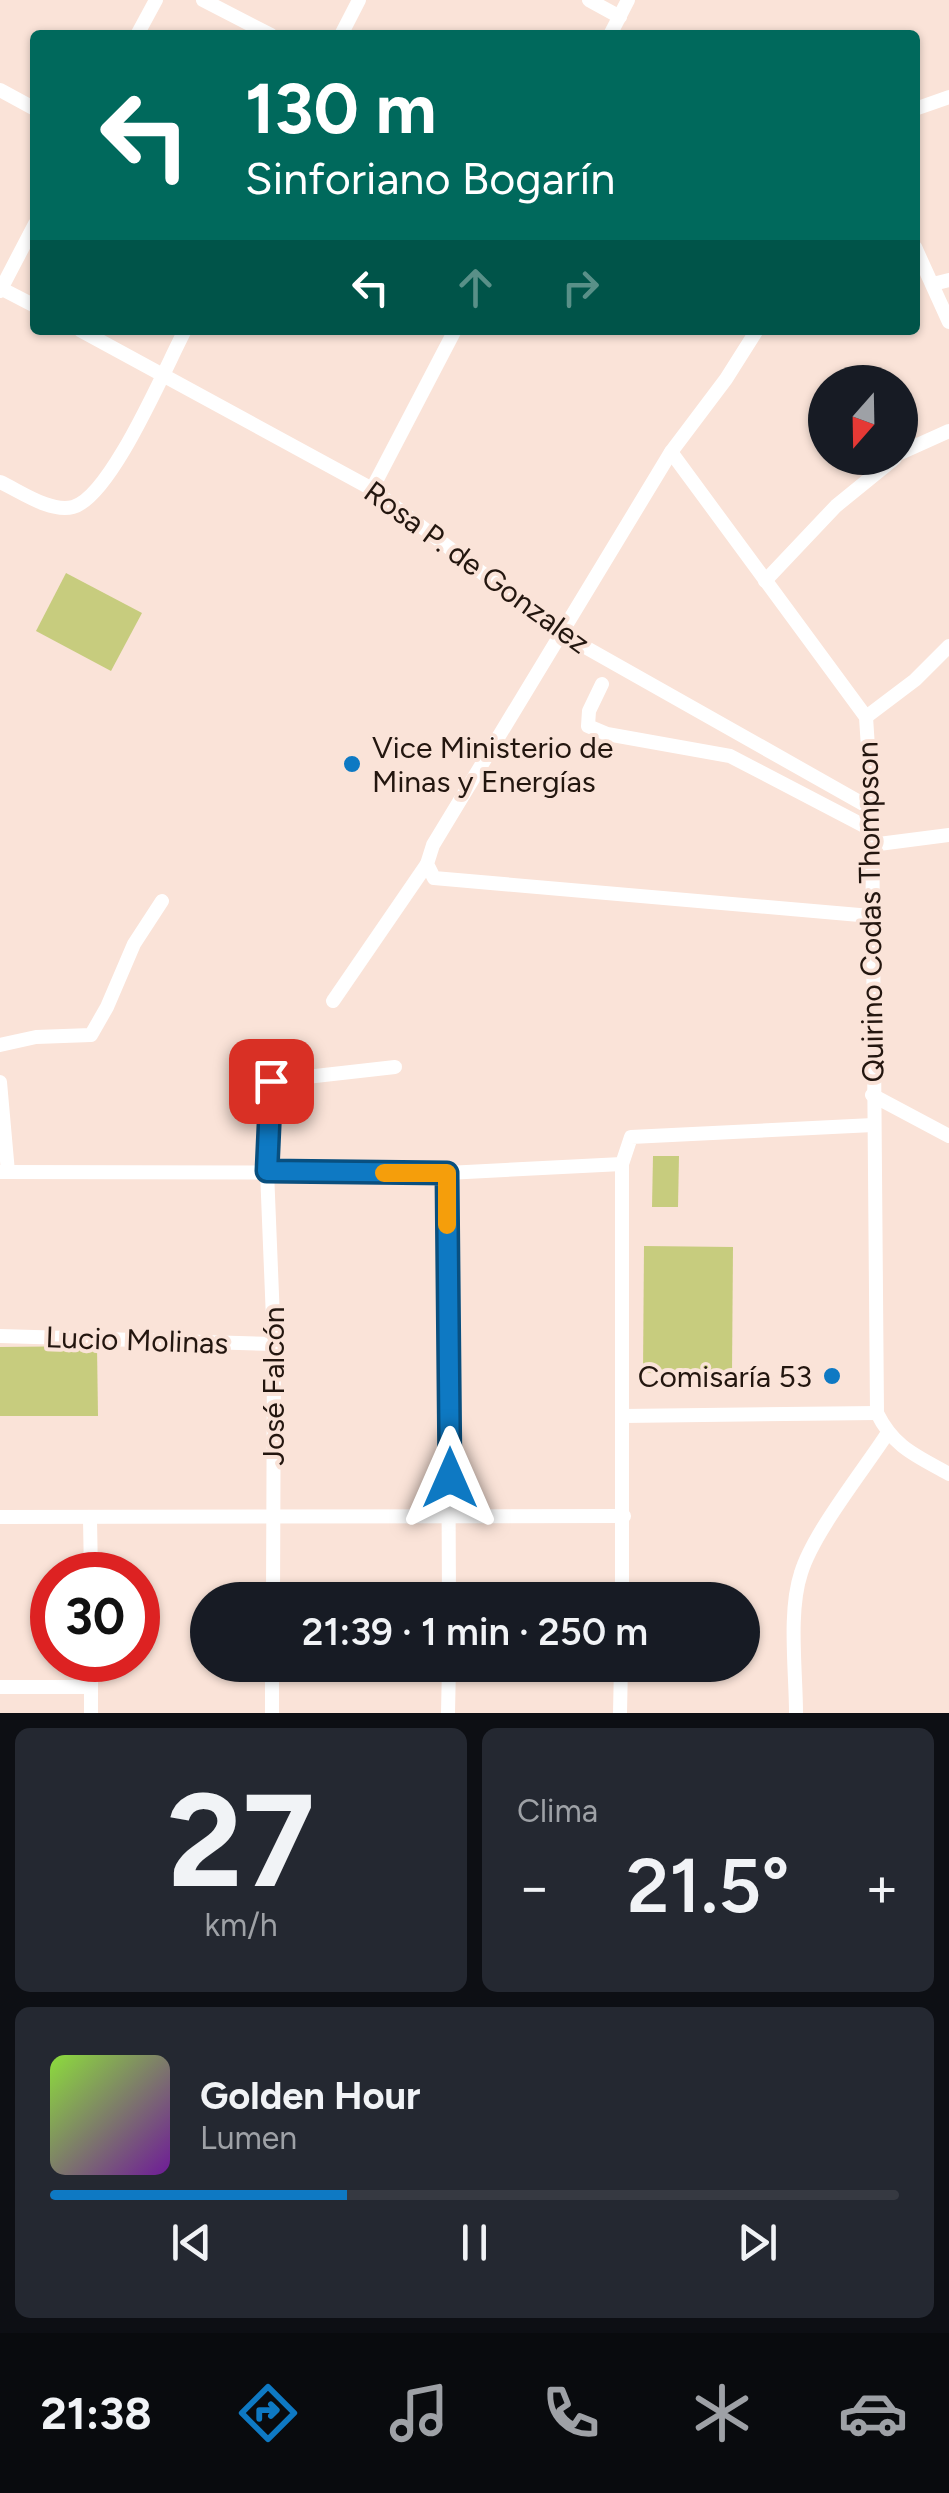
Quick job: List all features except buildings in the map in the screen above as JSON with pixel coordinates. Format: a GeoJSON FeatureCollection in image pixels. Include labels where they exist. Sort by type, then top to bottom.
{"type":"FeatureCollection","features":[{"type":"Feature","properties":{"kind":"street"},"geometry":{"type":"LineString","coordinates":[[139,30],[156,0]]}},
{"type":"Feature","properties":{"kind":"street"},"geometry":{"type":"LineString","coordinates":[[204,0],[261,30]]}},
{"type":"Feature","properties":{"kind":"street"},"geometry":{"type":"LineString","coordinates":[[344,30],[359,0]]}},
{"type":"Feature","properties":{"kind":"street"},"geometry":{"type":"LineString","coordinates":[[589,0],[620,16]]}},
{"type":"Feature","properties":{"kind":"street"},"geometry":{"type":"LineString","coordinates":[[613,30],[628,0]]}},
{"type":"Feature","properties":{"kind":"street"},"geometry":{"type":"LineString","coordinates":[[0,90],[30,106]]}},
{"type":"Feature","properties":{"kind":"street"},"geometry":{"type":"LineString","coordinates":[[920,107],[949,97]]}},
{"type":"Feature","properties":{"kind":"street"},"geometry":{"type":"LineString","coordinates":[[30,233],[0,289],[30,304]]}},
{"type":"Feature","properties":{"kind":"street"},"geometry":{"type":"LineString","coordinates":[[920,257],[949,322]]}},
{"type":"Feature","properties":{"kind":"street"},"geometry":{"type":"LineString","coordinates":[[933,284],[949,280]]}},
{"type":"Feature","properties":{"kind":"street","name":"Rosa P. de Gonzalez"},"geometry":{"type":"LineString","coordinates":[[90,335],[372,488],[562,634],[872,809]]}},
{"type":"Feature","properties":{"kind":"street"},"geometry":{"type":"LineString","coordinates":[[0,482],[54,507],[74,507],[96,494],[112,472],[182,335]]}},
{"type":"Feature","properties":{"kind":"street"},"geometry":{"type":"LineString","coordinates":[[372,488],[451,335]]}},
{"type":"Feature","properties":{"kind":"street"},"geometry":{"type":"LineString","coordinates":[[333,1001],[427,864],[433,845],[671,452],[754,335]]}},
{"type":"Feature","properties":{"kind":"street"},"geometry":{"type":"LineString","coordinates":[[918,446],[949,431]]}},
{"type":"Feature","properties":{"kind":"street","name":"Quirino Codas Thompson"},"geometry":{"type":"LineString","coordinates":[[671,452],[866,717],[872,809],[877,1413],[887,1434]]}},
{"type":"Feature","properties":{"kind":"street"},"geometry":{"type":"LineString","coordinates":[[765,581],[836,506],[874,475]]}},
{"type":"Feature","properties":{"kind":"street"},"geometry":{"type":"LineString","coordinates":[[866,717],[914,680],[949,646]]}},
{"type":"Feature","properties":{"kind":"street"},"geometry":{"type":"LineString","coordinates":[[602,684],[589,711],[588,726],[607,734],[730,756],[871,838],[949,835]]}},
{"type":"Feature","properties":{"kind":"street"},"geometry":{"type":"LineString","coordinates":[[427,864],[434,878],[871,916]]}},
{"type":"Feature","properties":{"kind":"street"},"geometry":{"type":"LineString","coordinates":[[0,1045],[36,1037],[91,1035],[134,944],[162,900]]}},
{"type":"Feature","properties":{"kind":"street","name":"José Falcón"},"geometry":{"type":"LineString","coordinates":[[270,1058],[267,1171],[274,1344],[272,1582]]}},
{"type":"Feature","properties":{"kind":"street"},"geometry":{"type":"LineString","coordinates":[[271,1081],[395,1068]]}},
{"type":"Feature","properties":{"kind":"street"},"geometry":{"type":"LineString","coordinates":[[0,1082],[4,1172],[447,1173],[622,1164]]}},
{"type":"Feature","properties":{"kind":"street"},"geometry":{"type":"LineString","coordinates":[[872,1095],[949,1136]]}},
{"type":"Feature","properties":{"kind":"street"},"geometry":{"type":"LineString","coordinates":[[622,1582],[622,1164],[632,1137],[873,1125]]}},
{"type":"Feature","properties":{"kind":"street"},"geometry":{"type":"LineString","coordinates":[[447,1173],[449,1582]]}},
{"type":"Feature","properties":{"kind":"street","name":"Lucio Molinas"},"geometry":{"type":"LineString","coordinates":[[0,1336],[274,1344]]}},
{"type":"Feature","properties":{"kind":"street"},"geometry":{"type":"LineString","coordinates":[[623,1416],[877,1413]]}},
{"type":"Feature","properties":{"kind":"street"},"geometry":{"type":"LineString","coordinates":[[796,1713],[800,1575],[810,1552],[887,1434],[901,1447],[949,1474]]}},
{"type":"Feature","properties":{"kind":"street"},"geometry":{"type":"LineString","coordinates":[[1,1515],[624,1516]]}},
{"type":"Feature","properties":{"kind":"street"},"geometry":{"type":"LineString","coordinates":[[90,1518],[90,1552]]}},
{"type":"Feature","properties":{"kind":"street"},"geometry":{"type":"LineString","coordinates":[[91,1682],[91,1713]]}},
{"type":"Feature","properties":{"kind":"street"},"geometry":{"type":"LineString","coordinates":[[272,1682],[272,1713]]}},
{"type":"Feature","properties":{"kind":"street"},"geometry":{"type":"LineString","coordinates":[[448,1713],[449,1682]]}},
{"type":"Feature","properties":{"kind":"street"},"geometry":{"type":"LineString","coordinates":[[620,1713],[621,1682]]}},
{"type":"Feature","properties":{"kind":"street"},"geometry":{"type":"LineString","coordinates":[[0,1687],[91,1688]]}},
{"type":"Feature","properties":{"kind":"green space"},"geometry":{"type":"Polygon","coordinates":[[[66,573],[142,613],[111,671],[36,631],[66,573]]]}},
{"type":"Feature","properties":{"kind":"green space"},"geometry":{"type":"Polygon","coordinates":[[[653,1156],[679,1156],[678,1207],[652,1207],[653,1156]]]}},
{"type":"Feature","properties":{"kind":"green space"},"geometry":{"type":"Polygon","coordinates":[[[644,1246],[733,1247],[732,1374],[643,1373],[644,1246]]]}},
{"type":"Feature","properties":{"kind":"green space"},"geometry":{"type":"Polygon","coordinates":[[[97,1346],[98,1416],[0,1416],[0,1347],[97,1346]]]}},
{"type":"Feature","properties":{"kind":"slow traffic"},"geometry":{"type":"LineString","coordinates":[[384,1173],[447,1173],[447,1225]]}},
{"type":"Feature","properties":{"kind":"place","name":"Vice Ministerio de Minas y Energías"},"geometry":{"type":"Point","coordinates":[352,764]}},
{"type":"Feature","properties":{"kind":"place","name":"Comisaría 53"},"geometry":{"type":"Point","coordinates":[832,1376]}},
{"type":"Feature","properties":{"kind":"route"},"geometry":{"type":"LineString","coordinates":[[271,1081],[267,1171],[447,1173],[450,1478]]}}]}
